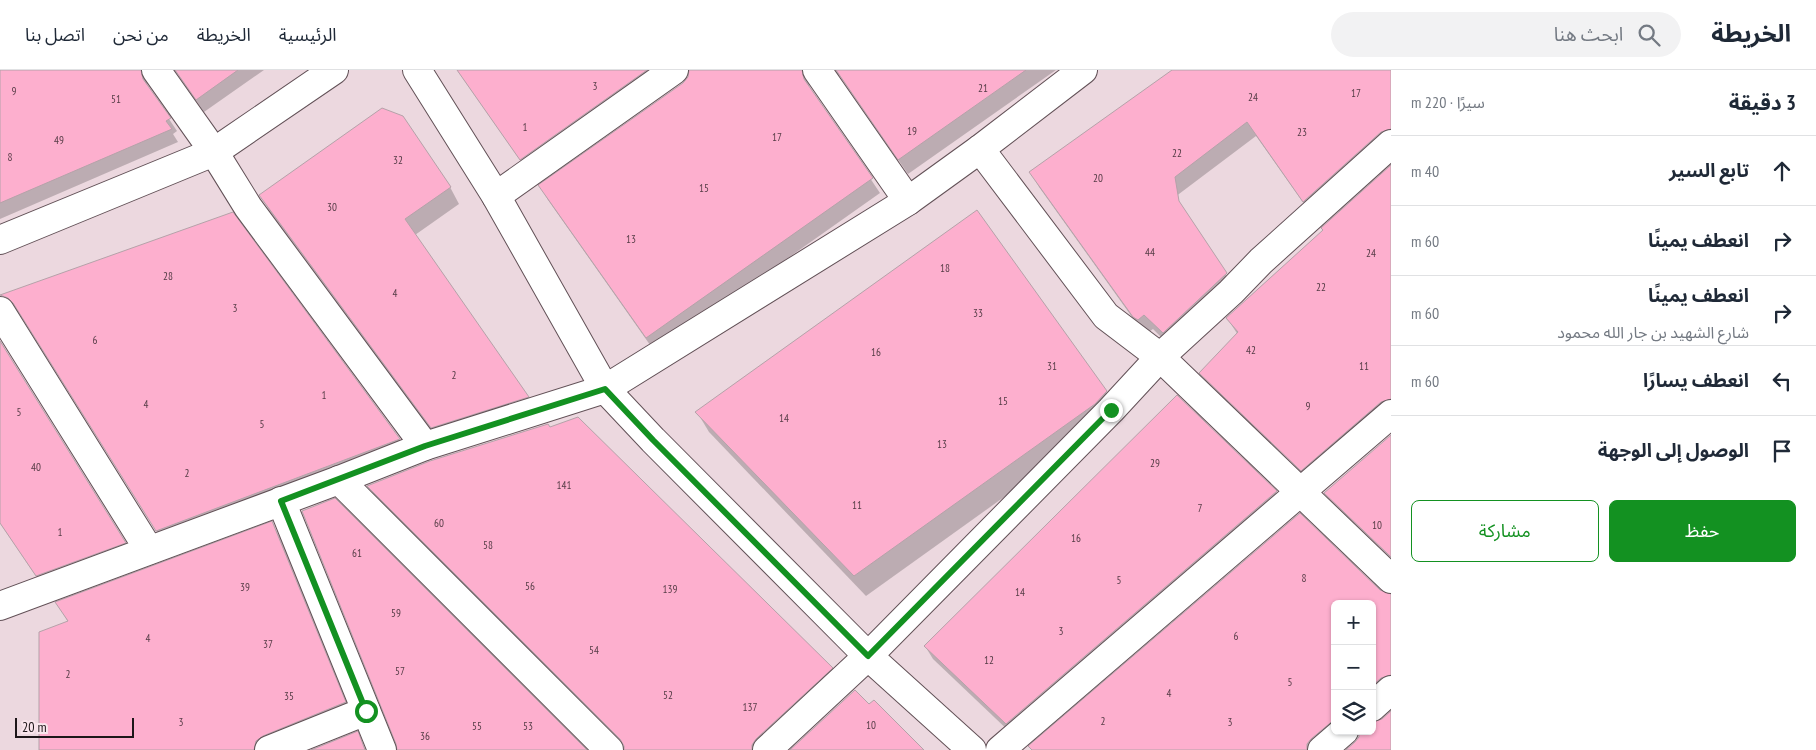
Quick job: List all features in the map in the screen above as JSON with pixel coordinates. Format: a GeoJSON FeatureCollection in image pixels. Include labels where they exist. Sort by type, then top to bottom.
{"type":"FeatureCollection","features":[{"type":"Feature","properties":{"kind":"street"},"geometry":{"type":"LineString","coordinates":[[156,70],[214,152],[248,207],[425,446]]}},
{"type":"Feature","properties":{"kind":"street"},"geometry":{"type":"LineString","coordinates":[[0,240],[214,152],[334,70]]}},
{"type":"Feature","properties":{"kind":"street"},"geometry":{"type":"LineString","coordinates":[[417,70],[496,196],[605,389],[653,440],[868,656],[972,750]]}},
{"type":"Feature","properties":{"kind":"street"},"geometry":{"type":"LineString","coordinates":[[496,196],[674,70]]}},
{"type":"Feature","properties":{"kind":"street"},"geometry":{"type":"LineString","coordinates":[[817,70],[908,200]]}},
{"type":"Feature","properties":{"kind":"street"},"geometry":{"type":"LineString","coordinates":[[0,606],[339,480],[425,446],[605,389],[908,200],[980,150],[1083,70]]}},
{"type":"Feature","properties":{"kind":"street"},"geometry":{"type":"LineString","coordinates":[[767,750],[868,656],[1111,410],[1160,357],[1231,292],[1261,261],[1391,144]]}},
{"type":"Feature","properties":{"kind":"street"},"geometry":{"type":"LineString","coordinates":[[980,150],[1106,316],[1160,357],[1391,579]]}},
{"type":"Feature","properties":{"kind":"street"},"geometry":{"type":"LineString","coordinates":[[0,311],[149,550]]}},
{"type":"Feature","properties":{"kind":"street"},"geometry":{"type":"LineString","coordinates":[[1000,750],[1391,414]]}},
{"type":"Feature","properties":{"kind":"street"},"geometry":{"type":"LineString","coordinates":[[339,480],[608,750]]}},
{"type":"Feature","properties":{"kind":"street"},"geometry":{"type":"LineString","coordinates":[[281,501],[382,750]]}},
{"type":"Feature","properties":{"kind":"street"},"geometry":{"type":"LineString","coordinates":[[1376,703],[1391,690]]}},
{"type":"Feature","properties":{"kind":"street"},"geometry":{"type":"LineString","coordinates":[[269,750],[366,711]]}},
{"type":"Feature","properties":{"kind":"street"},"geometry":{"type":"LineString","coordinates":[[1322,750],[1339,735]]}},
{"type":"Feature","properties":{"kind":"building"},"geometry":{"type":"Polygon","coordinates":[[[0,70],[141,70],[143,79],[171,118],[166,121],[172,129],[0,203],[0,70]]]}},
{"type":"Feature","properties":{"kind":"building"},"geometry":{"type":"Polygon","coordinates":[[[175,70],[238,70],[196,100],[175,70]]]}},
{"type":"Feature","properties":{"kind":"building"},"geometry":{"type":"Polygon","coordinates":[[[457,70],[647,70],[520,160],[457,70]]]}},
{"type":"Feature","properties":{"kind":"building"},"geometry":{"type":"Polygon","coordinates":[[[689,70],[802,70],[804,79],[873,178],[646,338],[538,185],[683,83],[688,77],[689,70]]]}},
{"type":"Feature","properties":{"kind":"building"},"geometry":{"type":"Polygon","coordinates":[[[836,70],[1026,70],[898,160],[836,70]]]}},
{"type":"Feature","properties":{"kind":"building"},"geometry":{"type":"Polygon","coordinates":[[[1172,70],[1391,70],[1391,129],[1381,132],[1303,202],[1247,122],[1175,177],[1179,201],[1227,273],[1163,333],[1144,315],[1138,320],[1133,317],[1029,172],[1172,70]]]}},
{"type":"Feature","properties":{"kind":"building"},"geometry":{"type":"Polygon","coordinates":[[[382,108],[403,116],[451,187],[405,219],[529,397],[431,428],[259,195],[382,108]]]}},
{"type":"Feature","properties":{"kind":"building"},"geometry":{"type":"Polygon","coordinates":[[[1391,165],[1391,399],[1381,402],[1301,471],[1199,373],[1238,332],[1226,318],[1391,165]]]}},
{"type":"Feature","properties":{"kind":"building"},"geometry":{"type":"Polygon","coordinates":[[[977,210],[1107,391],[1095,404],[854,576],[695,412],[977,210]]]}},
{"type":"Feature","properties":{"kind":"building"},"geometry":{"type":"Polygon","coordinates":[[[233,212],[400,439],[156,531],[13,303],[8,298],[0,295],[233,212]]]}},
{"type":"Feature","properties":{"kind":"building"},"geometry":{"type":"Polygon","coordinates":[[[0,341],[126,543],[36,576],[0,523],[0,341]]]}},
{"type":"Feature","properties":{"kind":"building"},"geometry":{"type":"Polygon","coordinates":[[[1177,395],[1277,491],[1006,724],[924,646],[1177,395]]]}},
{"type":"Feature","properties":{"kind":"building"},"geometry":{"type":"Polygon","coordinates":[[[578,417],[833,668],[756,739],[752,745],[752,750],[624,750],[620,739],[367,486],[430,461],[548,424],[550,427],[578,417]]]}},
{"type":"Feature","properties":{"kind":"building"},"geometry":{"type":"Polygon","coordinates":[[[1391,435],[1391,557],[1324,493],[1391,435]]]}},
{"type":"Feature","properties":{"kind":"building"},"geometry":{"type":"Polygon","coordinates":[[[335,498],[587,750],[397,750],[302,511],[335,498]]]}},
{"type":"Feature","properties":{"kind":"building"},"geometry":{"type":"Polygon","coordinates":[[[1300,513],[1380,590],[1391,594],[1391,675],[1381,678],[1376,682],[1376,600],[1331,600],[1331,722],[1311,739],[1307,744],[1307,750],[1032,750],[1028,746],[1300,513]]]}},
{"type":"Feature","properties":{"kind":"building"},"geometry":{"type":"Polygon","coordinates":[[[272,521],[346,702],[263,736],[256,741],[254,750],[39,750],[39,632],[68,621],[55,602],[272,521]]]}},
{"type":"Feature","properties":{"kind":"building"},"geometry":{"type":"Polygon","coordinates":[[[855,690],[869,704],[874,700],[924,750],[790,750],[855,690]]]}},
{"type":"Feature","properties":{"kind":"building"},"geometry":{"type":"Polygon","coordinates":[[[1391,711],[1391,750],[1346,750],[1355,742],[1359,735],[1376,735],[1376,721],[1382,719],[1391,711]]]}},
{"type":"Feature","properties":{"kind":"building"},"geometry":{"type":"Polygon","coordinates":[[[358,731],[365,750],[311,750],[358,731]]]}},
{"type":"Feature","properties":{"kind":"route"},"geometry":{"type":"LineString","coordinates":[[366,711],[281,501],[425,446],[605,389],[653,440],[868,656],[1111,410]]}}]}
